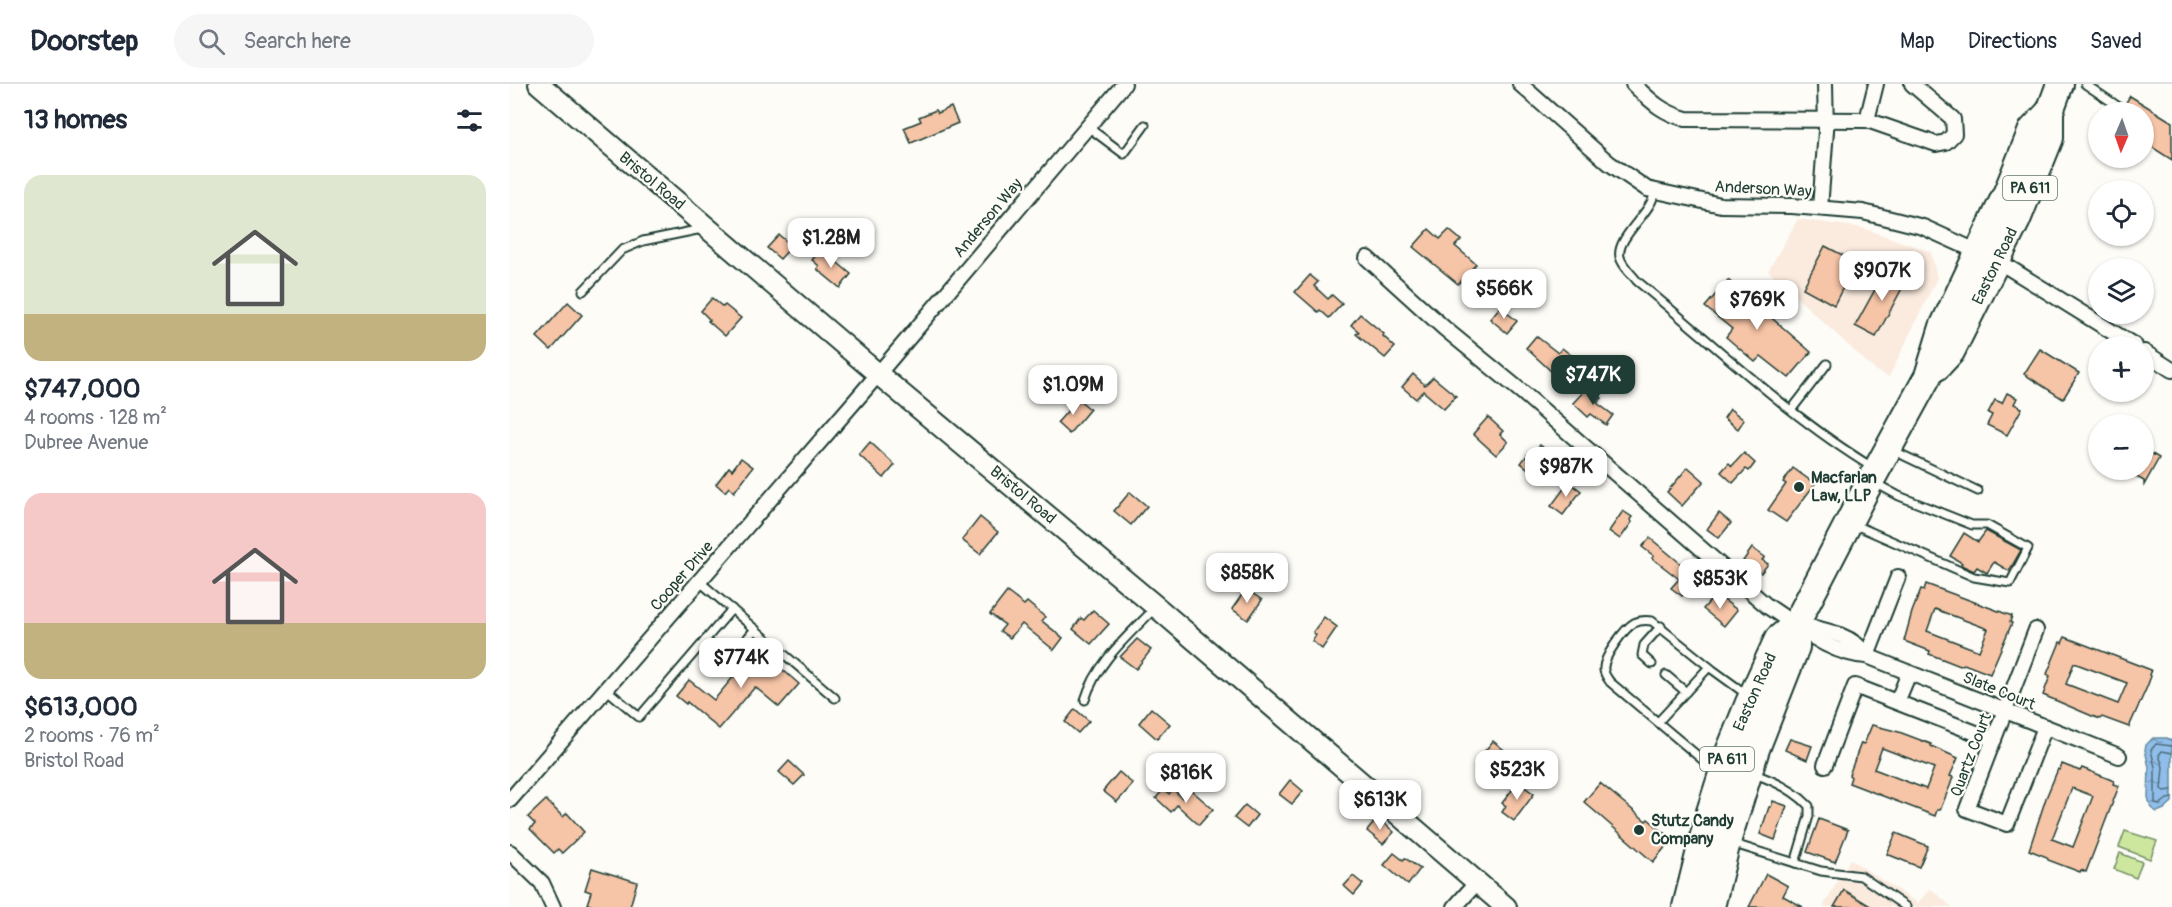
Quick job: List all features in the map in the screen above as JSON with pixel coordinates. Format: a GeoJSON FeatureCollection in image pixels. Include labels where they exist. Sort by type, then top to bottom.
{"type":"FeatureCollection","features":[{"type":"Feature","properties":{"kind":"highway","name":"Easton Road"},"geometry":{"type":"LineString","coordinates":[[1711,907],[1722,776],[1751,697],[1778,639],[1796,624],[1928,376],[1951,352],[1989,256],[2050,138],[2050,111],[2060,84]]}},
{"type":"Feature","properties":{"kind":"highway","name":"Easton Road"},"geometry":{"type":"LineString","coordinates":[[1686,907],[1717,831],[1749,772],[1796,646],[1796,624]]}},
{"type":"Feature","properties":{"kind":"main road","name":"Bristol Road"},"geometry":{"type":"LineString","coordinates":[[539,84],[1506,907]]}},
{"type":"Feature","properties":{"kind":"street","name":"Anderson Way"},"geometry":{"type":"LineString","coordinates":[[878,374],[1124,84]]}},
{"type":"Feature","properties":{"kind":"street","name":"Anderson Way"},"geometry":{"type":"LineString","coordinates":[[1520,84],[1609,163],[1647,189],[1721,205],[1820,208],[1863,212],[1923,227],[1989,256],[2119,336]]}},
{"type":"Feature","properties":{"kind":"street"},"geometry":{"type":"LineString","coordinates":[[1633,84],[1658,107],[1671,115],[1686,119],[1867,120],[1936,144],[1946,142],[1954,134],[1953,119],[1912,84]]}},
{"type":"Feature","properties":{"kind":"street"},"geometry":{"type":"LineString","coordinates":[[1820,208],[1826,121],[1825,84]]}},
{"type":"Feature","properties":{"kind":"street"},"geometry":{"type":"LineString","coordinates":[[1867,120],[1876,84]]}},
{"type":"Feature","properties":{"kind":"street","name":"Slate Court"},"geometry":{"type":"LineString","coordinates":[[1367,258],[1444,328],[1530,399],[1767,606],[1796,624],[1828,631],[1856,642],[1866,656],[2119,756]]}},
{"type":"Feature","properties":{"kind":"street"},"geometry":{"type":"LineString","coordinates":[[2154,358],[2172,370]]}},
{"type":"Feature","properties":{"kind":"street","name":"Cooper Drive"},"geometry":{"type":"LineString","coordinates":[[510,800],[878,374]]}},
{"type":"Feature","properties":{"kind":"street"},"geometry":{"type":"LineString","coordinates":[[1866,656],[1898,577]]}},
{"type":"Feature","properties":{"kind":"street","name":"Quartz Court"},"geometry":{"type":"LineString","coordinates":[[2036,630],[1967,808],[2007,824],[2045,727]]}},
{"type":"Feature","properties":{"kind":"street"},"geometry":{"type":"LineString","coordinates":[[1898,702],[1909,673]]}},
{"type":"Feature","properties":{"kind":"street"},"geometry":{"type":"LineString","coordinates":[[1825,765],[1855,686],[1994,740]]}},
{"type":"Feature","properties":{"kind":"street"},"geometry":{"type":"LineString","coordinates":[[510,852],[542,883],[553,907]]}},
{"type":"Feature","properties":{"kind":"street"},"geometry":{"type":"LineString","coordinates":[[1455,907],[1477,882]]}},
{"type":"Feature","properties":{"kind":"lane"},"geometry":{"type":"LineString","coordinates":[[2085,84],[2111,102]]}},
{"type":"Feature","properties":{"kind":"lane"},"geometry":{"type":"LineString","coordinates":[[1088,127],[1124,154],[1145,125]]}},
{"type":"Feature","properties":{"kind":"lane"},"geometry":{"type":"LineString","coordinates":[[1655,191],[1651,204],[1623,241],[1620,250],[1620,259],[1637,281],[1836,445],[1879,467],[1978,491]]}},
{"type":"Feature","properties":{"kind":"lane"},"geometry":{"type":"LineString","coordinates":[[583,291],[622,250],[644,242],[707,228]]}},
{"type":"Feature","properties":{"kind":"lane"},"geometry":{"type":"LineString","coordinates":[[1792,409],[1827,364]]}},
{"type":"Feature","properties":{"kind":"lane"},"geometry":{"type":"LineString","coordinates":[[1849,522],[1974,577],[2010,583],[2028,548],[1987,525],[1972,525],[1899,496],[1879,467]]}},
{"type":"Feature","properties":{"kind":"lane"},"geometry":{"type":"LineString","coordinates":[[699,581],[835,698]]}},
{"type":"Feature","properties":{"kind":"lane"},"geometry":{"type":"LineString","coordinates":[[1085,700],[1090,683],[1107,660],[1156,607]]}},
{"type":"Feature","properties":{"kind":"lane"},"geometry":{"type":"LineString","coordinates":[[606,689],[639,717],[732,609]]}},
{"type":"Feature","properties":{"kind":"lane"},"geometry":{"type":"LineString","coordinates":[[1722,776],[1610,682],[1604,670],[1610,651],[1632,624],[1646,620],[1660,626],[1709,667],[1751,697]]}},
{"type":"Feature","properties":{"kind":"lane"},"geometry":{"type":"LineString","coordinates":[[1652,664],[1642,656],[1644,645],[1660,626]]}},
{"type":"Feature","properties":{"kind":"lane"},"geometry":{"type":"LineString","coordinates":[[705,640],[724,654],[733,653],[755,629]]}},
{"type":"Feature","properties":{"kind":"lane"},"geometry":{"type":"LineString","coordinates":[[1658,722],[1709,667]]}},
{"type":"Feature","properties":{"kind":"lane"},"geometry":{"type":"LineString","coordinates":[[1666,675],[1686,692]]}},
{"type":"Feature","properties":{"kind":"lane"},"geometry":{"type":"LineString","coordinates":[[1749,772],[1772,780],[1800,796],[1809,806],[1809,816],[1795,863]]}},
{"type":"Feature","properties":{"kind":"lane"},"geometry":{"type":"LineString","coordinates":[[1717,831],[1795,863],[1821,871],[1861,876],[1906,907]]}},
{"type":"Feature","properties":{"kind":"shaded area"},"geometry":{"type":"Polygon","coordinates":[[[1798,219],[1863,228],[1931,252],[1937,278],[1889,377],[1876,371],[1768,271],[1798,219]]]}},
{"type":"Feature","properties":{"kind":"shaded area"},"geometry":{"type":"Polygon","coordinates":[[[1850,859],[1918,903],[1930,888],[1952,907],[1823,907],[1850,859]]]}},
{"type":"Feature","properties":{"kind":"green space"},"geometry":{"type":"Polygon","coordinates":[[[2125,831],[2157,841],[2150,859],[2119,847],[2125,831]]]}},
{"type":"Feature","properties":{"kind":"green space"},"geometry":{"type":"Polygon","coordinates":[[[2120,853],[2142,862],[2136,878],[2114,869],[2120,853]]]}},
{"type":"Feature","properties":{"kind":"water"},"geometry":{"type":"Polygon","coordinates":[[[2153,738],[2167,738],[2172,741],[2172,802],[2157,812],[2151,808],[2148,797],[2149,767],[2145,750],[2146,745],[2153,738]]]}},
{"type":"Feature","properties":{"kind":"building"},"geometry":{"type":"Polygon","coordinates":[[[2130,96],[2140,102],[2126,102],[2130,96]]]}},
{"type":"Feature","properties":{"kind":"building"},"geometry":{"type":"Polygon","coordinates":[[[951,107],[958,123],[911,143],[904,128],[921,121],[919,117],[936,110],[938,113],[951,107]]]}},
{"type":"Feature","properties":{"kind":"building"},"geometry":{"type":"Polygon","coordinates":[[[2154,111],[2172,122],[2172,160],[2154,148],[2154,111]]]}},
{"type":"Feature","properties":{"kind":"building"},"geometry":{"type":"Polygon","coordinates":[[[1429,229],[1440,239],[1449,230],[1461,240],[1455,246],[1476,264],[1458,284],[1413,247],[1429,229]]]}},
{"type":"Feature","properties":{"kind":"building"},"geometry":{"type":"Polygon","coordinates":[[[779,235],[792,246],[780,259],[767,248],[779,235]]]}},
{"type":"Feature","properties":{"kind":"building"},"geometry":{"type":"Polygon","coordinates":[[[1825,246],[1856,262],[1834,305],[1803,288],[1825,246]]]}},
{"type":"Feature","properties":{"kind":"building"},"geometry":{"type":"Polygon","coordinates":[[[821,249],[851,274],[840,288],[817,269],[819,266],[812,260],[821,249]]]}},
{"type":"Feature","properties":{"kind":"building"},"geometry":{"type":"Polygon","coordinates":[[[1888,266],[1908,277],[1876,337],[1855,326],[1888,266]]]}},
{"type":"Feature","properties":{"kind":"building"},"geometry":{"type":"Polygon","coordinates":[[[1310,275],[1318,282],[1314,286],[1328,299],[1332,295],[1342,304],[1329,318],[1320,310],[1318,312],[1295,292],[1310,275]]]}},
{"type":"Feature","properties":{"kind":"building"},"geometry":{"type":"Polygon","coordinates":[[[1728,280],[1811,352],[1789,378],[1761,356],[1755,362],[1726,337],[1732,329],[1705,307],[1728,280]]]}},
{"type":"Feature","properties":{"kind":"building"},"geometry":{"type":"Polygon","coordinates":[[[712,298],[741,318],[725,336],[708,321],[710,320],[701,311],[712,298]]]}},
{"type":"Feature","properties":{"kind":"building"},"geometry":{"type":"Polygon","coordinates":[[[568,302],[582,315],[551,350],[537,337],[568,302]]]}},
{"type":"Feature","properties":{"kind":"building"},"geometry":{"type":"Polygon","coordinates":[[[1500,307],[1517,321],[1507,333],[1490,319],[1500,307]]]}},
{"type":"Feature","properties":{"kind":"building"},"geometry":{"type":"Polygon","coordinates":[[[1360,314],[1384,334],[1383,336],[1395,347],[1385,358],[1356,334],[1359,332],[1351,325],[1360,314]]]}},
{"type":"Feature","properties":{"kind":"building"},"geometry":{"type":"Polygon","coordinates":[[[1536,336],[1558,353],[1562,348],[1571,355],[1557,372],[1554,370],[1552,372],[1526,348],[1536,336]]]}},
{"type":"Feature","properties":{"kind":"building"},"geometry":{"type":"Polygon","coordinates":[[[2040,349],[2079,373],[2063,399],[2024,374],[2040,349]]]}},
{"type":"Feature","properties":{"kind":"building"},"geometry":{"type":"Polygon","coordinates":[[[1413,374],[1425,385],[1433,377],[1456,396],[1444,409],[1423,391],[1416,399],[1402,387],[1413,374]]]}},
{"type":"Feature","properties":{"kind":"building"},"geometry":{"type":"Polygon","coordinates":[[[1589,386],[1602,398],[1597,403],[1613,415],[1606,425],[1591,414],[1588,417],[1573,403],[1589,386]]]}},
{"type":"Feature","properties":{"kind":"building"},"geometry":{"type":"Polygon","coordinates":[[[2007,393],[2017,398],[2014,404],[2022,408],[2007,435],[1987,425],[1992,415],[1988,413],[1995,400],[2002,403],[2007,393]]]}},
{"type":"Feature","properties":{"kind":"building"},"geometry":{"type":"Polygon","coordinates":[[[1078,399],[1090,409],[1069,434],[1057,423],[1078,399]]]}},
{"type":"Feature","properties":{"kind":"building"},"geometry":{"type":"Polygon","coordinates":[[[1730,409],[1744,420],[1738,429],[1724,418],[1730,409]]]}},
{"type":"Feature","properties":{"kind":"building"},"geometry":{"type":"Polygon","coordinates":[[[1488,417],[1503,431],[1500,434],[1508,442],[1496,455],[1473,434],[1488,417]]]}},
{"type":"Feature","properties":{"kind":"building"},"geometry":{"type":"Polygon","coordinates":[[[870,442],[895,465],[884,478],[859,455],[870,442]]]}},
{"type":"Feature","properties":{"kind":"building"},"geometry":{"type":"Polygon","coordinates":[[[1540,445],[1552,454],[1536,475],[1521,463],[1531,450],[1534,452],[1540,445]]]}},
{"type":"Feature","properties":{"kind":"building"},"geometry":{"type":"Polygon","coordinates":[[[1744,453],[1755,463],[1749,471],[1746,469],[1733,483],[1721,472],[1729,463],[1732,466],[1744,453]]]}},
{"type":"Feature","properties":{"kind":"building"},"geometry":{"type":"Polygon","coordinates":[[[2154,455],[2159,458],[2154,467],[2154,455]]]}},
{"type":"Feature","properties":{"kind":"building"},"geometry":{"type":"Polygon","coordinates":[[[741,458],[753,467],[734,492],[729,487],[725,492],[716,484],[729,467],[732,470],[741,458]]]}},
{"type":"Feature","properties":{"kind":"building"},"geometry":{"type":"Polygon","coordinates":[[[1688,467],[1704,481],[1682,506],[1667,492],[1688,467]]]}},
{"type":"Feature","properties":{"kind":"building"},"geometry":{"type":"Polygon","coordinates":[[[1793,468],[1815,484],[1786,522],[1768,510],[1786,484],[1783,482],[1793,468]]]}},
{"type":"Feature","properties":{"kind":"building"},"geometry":{"type":"Polygon","coordinates":[[[1569,482],[1581,491],[1563,515],[1551,506],[1569,482]]]}},
{"type":"Feature","properties":{"kind":"building"},"geometry":{"type":"Polygon","coordinates":[[[1130,492],[1147,506],[1131,525],[1114,511],[1130,492]]]}},
{"type":"Feature","properties":{"kind":"building"},"geometry":{"type":"Polygon","coordinates":[[[1623,511],[1632,517],[1630,520],[1632,522],[1620,539],[1609,531],[1623,511]]]}},
{"type":"Feature","properties":{"kind":"building"},"geometry":{"type":"Polygon","coordinates":[[[1719,513],[1731,523],[1719,538],[1707,529],[1719,513]]]}},
{"type":"Feature","properties":{"kind":"building"},"geometry":{"type":"Polygon","coordinates":[[[980,517],[998,532],[980,554],[962,540],[980,517]]]}},
{"type":"Feature","properties":{"kind":"building"},"geometry":{"type":"Polygon","coordinates":[[[1986,531],[2021,550],[2009,571],[1994,562],[1987,573],[1977,567],[1974,571],[1961,565],[1962,563],[1950,556],[1964,533],[1978,542],[1986,531]]]}},
{"type":"Feature","properties":{"kind":"building"},"geometry":{"type":"Polygon","coordinates":[[[1650,538],[1698,578],[1682,596],[1671,588],[1679,579],[1642,547],[1650,538]]]}},
{"type":"Feature","properties":{"kind":"building"},"geometry":{"type":"Polygon","coordinates":[[[1752,548],[1765,557],[1762,560],[1768,564],[1761,573],[1743,561],[1752,548]]]}},
{"type":"Feature","properties":{"kind":"building"},"geometry":{"type":"Polygon","coordinates":[[[1926,584],[2012,616],[2010,622],[2012,623],[1990,674],[1964,664],[1960,666],[1904,641],[1921,589],[1924,590],[1926,584]],[[1935,609],[1927,631],[1979,651],[1988,629],[1935,609]]]}},
{"type":"Feature","properties":{"kind":"building"},"geometry":{"type":"Polygon","coordinates":[[[1246,589],[1262,600],[1248,620],[1232,609],[1246,589]]]}},
{"type":"Feature","properties":{"kind":"building"},"geometry":{"type":"Polygon","coordinates":[[[1007,592],[1024,605],[1027,602],[1045,617],[1042,621],[1063,638],[1054,650],[1022,624],[1010,638],[1000,631],[1005,625],[990,614],[1007,592]]]}},
{"type":"Feature","properties":{"kind":"building"},"geometry":{"type":"Polygon","coordinates":[[[1716,594],[1737,610],[1724,626],[1703,609],[1716,594]]]}},
{"type":"Feature","properties":{"kind":"building"},"geometry":{"type":"Polygon","coordinates":[[[1093,610],[1109,624],[1091,644],[1073,629],[1081,618],[1084,620],[1093,610]]]}},
{"type":"Feature","properties":{"kind":"building"},"geometry":{"type":"Polygon","coordinates":[[[1324,617],[1337,627],[1322,649],[1312,641],[1316,635],[1313,632],[1324,617]]]}},
{"type":"Feature","properties":{"kind":"building"},"geometry":{"type":"Polygon","coordinates":[[[2065,637],[2151,670],[2147,687],[2129,727],[2102,717],[2100,719],[2043,695],[2050,676],[2047,674],[2060,642],[2062,643],[2065,637]],[[2074,663],[2066,684],[2118,704],[2127,683],[2074,663]]]}},
{"type":"Feature","properties":{"kind":"building"},"geometry":{"type":"Polygon","coordinates":[[[1137,639],[1151,650],[1136,669],[1120,657],[1137,639]]]}},
{"type":"Feature","properties":{"kind":"building"},"geometry":{"type":"Polygon","coordinates":[[[759,649],[799,684],[779,707],[755,687],[719,729],[687,702],[686,704],[676,696],[689,680],[714,700],[745,663],[741,660],[748,653],[752,657],[759,649]]]}},
{"type":"Feature","properties":{"kind":"building"},"geometry":{"type":"Polygon","coordinates":[[[1151,708],[1170,724],[1157,739],[1139,723],[1151,708]]]}},
{"type":"Feature","properties":{"kind":"building"},"geometry":{"type":"Polygon","coordinates":[[[1075,709],[1089,721],[1078,733],[1065,722],[1075,709]]]}},
{"type":"Feature","properties":{"kind":"building"},"geometry":{"type":"Polygon","coordinates":[[[1872,725],[1931,744],[1958,758],[1950,776],[1953,777],[1950,786],[1935,816],[1849,783],[1851,777],[1849,775],[1861,743],[1864,744],[1872,725]],[[1882,748],[1874,769],[1926,789],[1934,768],[1882,748]]]}},
{"type":"Feature","properties":{"kind":"building"},"geometry":{"type":"Polygon","coordinates":[[[1790,739],[1812,746],[1807,760],[1785,750],[1790,739]]]}},
{"type":"Feature","properties":{"kind":"building"},"geometry":{"type":"Polygon","coordinates":[[[1493,741],[1524,766],[1514,776],[1484,752],[1493,741]]]}},
{"type":"Feature","properties":{"kind":"building"},"geometry":{"type":"Polygon","coordinates":[[[789,761],[804,775],[794,785],[779,772],[789,761]]]}},
{"type":"Feature","properties":{"kind":"building"},"geometry":{"type":"Polygon","coordinates":[[[2062,764],[2080,771],[2082,768],[2114,781],[2113,784],[2119,786],[2086,872],[2081,870],[2080,872],[2048,860],[2047,857],[2029,850],[2046,798],[2058,769],[2060,770],[2062,764]],[[2072,788],[2052,839],[2073,847],[2093,796],[2072,788]]]}},
{"type":"Feature","properties":{"kind":"building"},"geometry":{"type":"Polygon","coordinates":[[[1119,772],[1133,784],[1117,802],[1103,791],[1119,772]]]}},
{"type":"Feature","properties":{"kind":"building"},"geometry":{"type":"Polygon","coordinates":[[[1290,780],[1303,791],[1292,804],[1279,794],[1290,780]]]}},
{"type":"Feature","properties":{"kind":"building"},"geometry":{"type":"Polygon","coordinates":[[[1518,782],[1534,794],[1514,821],[1502,812],[1506,806],[1502,803],[1518,782]]]}},
{"type":"Feature","properties":{"kind":"building","name":"Stutz Candy Company"},"geometry":{"type":"Polygon","coordinates":[[[1600,783],[1672,839],[1653,862],[1584,802],[1600,783]]]}},
{"type":"Feature","properties":{"kind":"building"},"geometry":{"type":"Polygon","coordinates":[[[1164,789],[1169,794],[1173,789],[1182,798],[1190,789],[1213,809],[1199,825],[1177,805],[1171,812],[1156,798],[1164,789]]]}},
{"type":"Feature","properties":{"kind":"building"},"geometry":{"type":"Polygon","coordinates":[[[546,800],[563,817],[567,813],[584,832],[562,853],[558,849],[554,853],[530,829],[535,824],[528,817],[546,800]]]}},
{"type":"Feature","properties":{"kind":"building"},"geometry":{"type":"Polygon","coordinates":[[[1773,801],[1787,806],[1775,840],[1760,834],[1773,801]]]}},
{"type":"Feature","properties":{"kind":"building"},"geometry":{"type":"Polygon","coordinates":[[[1245,805],[1257,815],[1247,828],[1234,818],[1245,805]]]}},
{"type":"Feature","properties":{"kind":"building"},"geometry":{"type":"Polygon","coordinates":[[[1378,818],[1394,832],[1383,844],[1367,831],[1378,818]]]}},
{"type":"Feature","properties":{"kind":"building"},"geometry":{"type":"Polygon","coordinates":[[[1819,819],[1848,830],[1835,862],[1807,852],[1819,819]]]}},
{"type":"Feature","properties":{"kind":"building"},"geometry":{"type":"Polygon","coordinates":[[[1896,833],[1928,846],[1919,867],[1887,854],[1896,833]]]}},
{"type":"Feature","properties":{"kind":"building"},"geometry":{"type":"Polygon","coordinates":[[[1394,853],[1420,869],[1408,885],[1384,865],[1394,853]]]}},
{"type":"Feature","properties":{"kind":"building"},"geometry":{"type":"Polygon","coordinates":[[[592,868],[637,882],[630,907],[598,907],[587,904],[591,892],[585,890],[592,868]]]}},
{"type":"Feature","properties":{"kind":"building"},"geometry":{"type":"Polygon","coordinates":[[[1766,874],[1788,886],[1783,896],[1803,907],[1749,907],[1766,874]]]}},
{"type":"Feature","properties":{"kind":"building"},"geometry":{"type":"Polygon","coordinates":[[[1353,876],[1363,884],[1354,895],[1344,886],[1353,876]]]}},
{"type":"Feature","properties":{"kind":"building"},"geometry":{"type":"Polygon","coordinates":[[[1844,890],[1872,907],[1834,907],[1844,890]]]}},
{"type":"Feature","properties":{"kind":"place","name":"Macfarlan Law, LLP"},"geometry":{"type":"Point","coordinates":[1799,487]}},
{"type":"Feature","properties":{"kind":"place","name":"Stutz Candy Company"},"geometry":{"type":"Point","coordinates":[1639,830]}}]}
